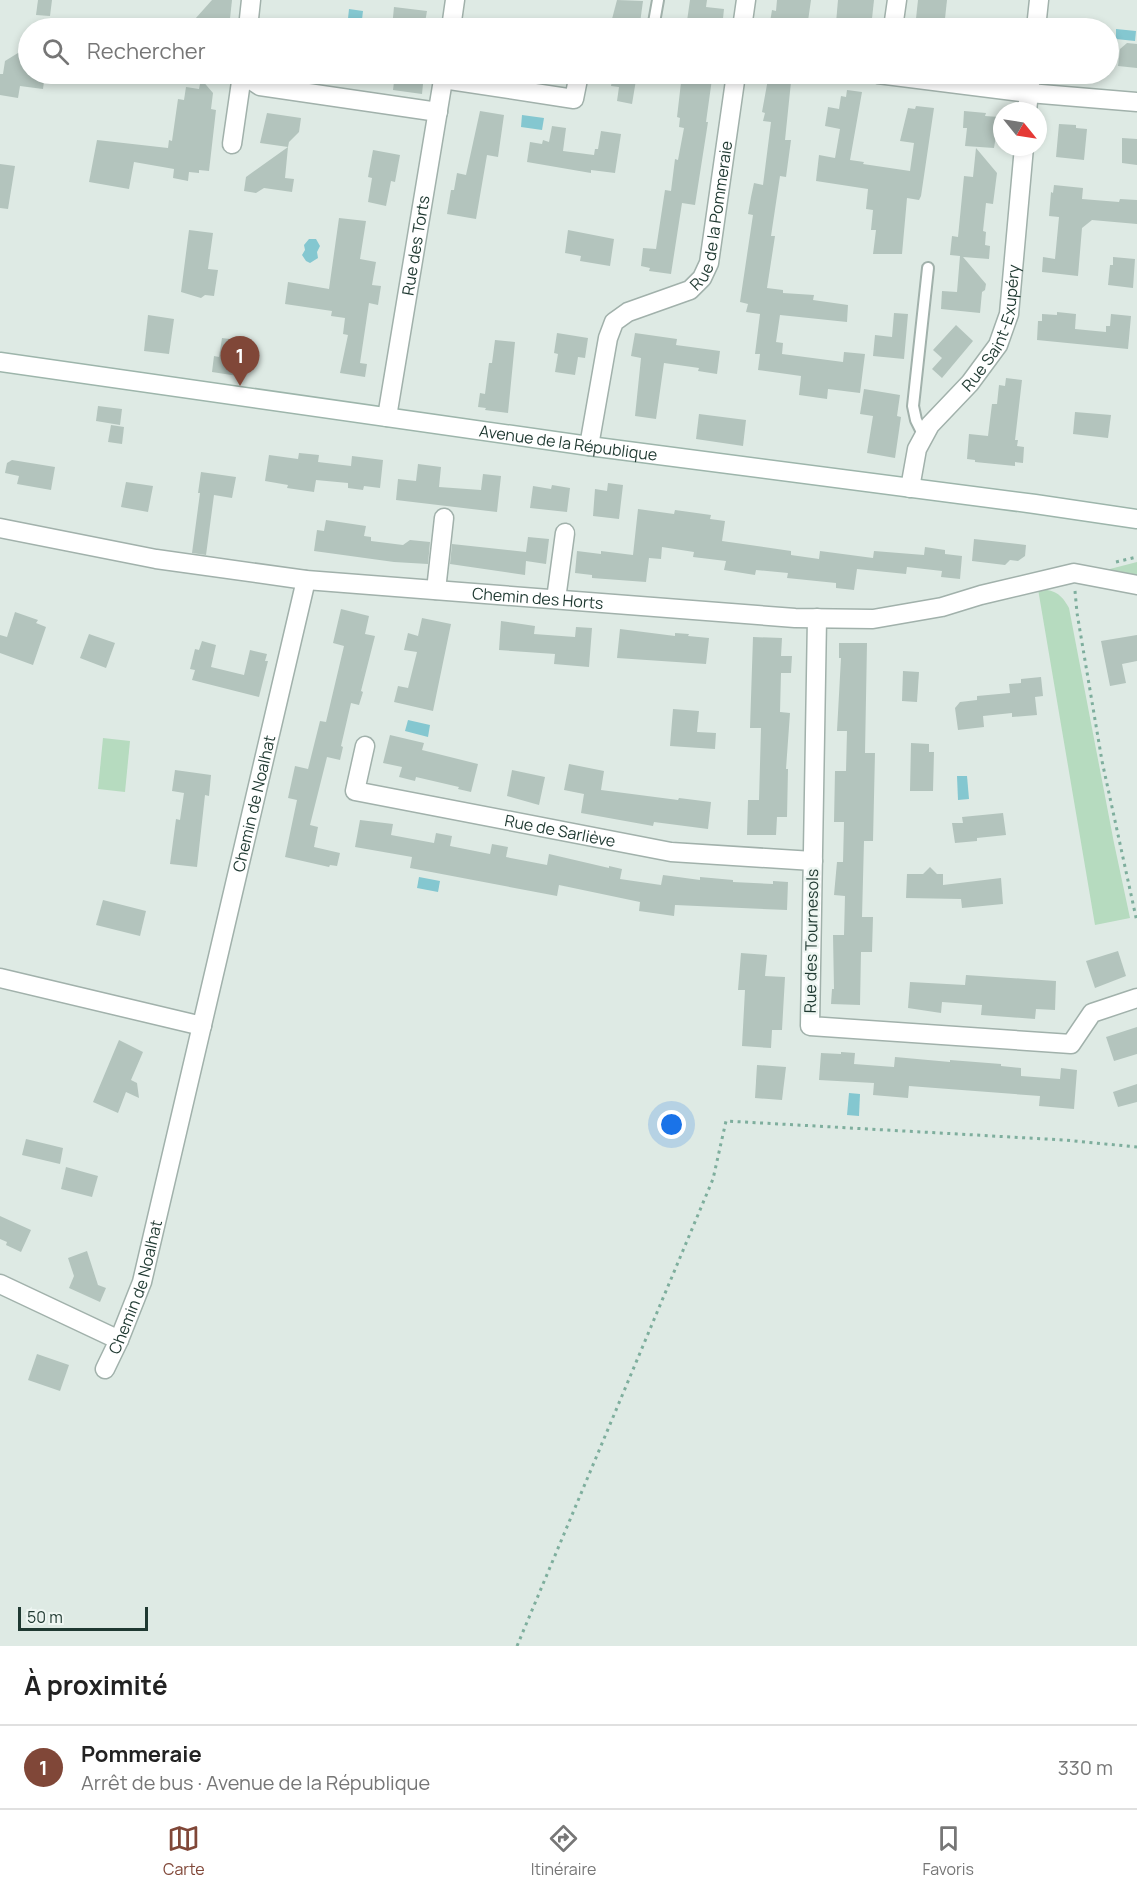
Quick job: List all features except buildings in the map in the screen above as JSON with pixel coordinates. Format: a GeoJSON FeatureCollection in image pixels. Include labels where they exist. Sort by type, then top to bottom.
{"type":"FeatureCollection","features":[{"type":"Feature","properties":{"kind":"street"},"geometry":{"type":"LineString","coordinates":[[249,18],[251,0]]}},
{"type":"Feature","properties":{"kind":"street"},"geometry":{"type":"LineString","coordinates":[[452,18],[455,0]]}},
{"type":"Feature","properties":{"kind":"street"},"geometry":{"type":"LineString","coordinates":[[743,18],[746,0]]}},
{"type":"Feature","properties":{"kind":"street"},"geometry":{"type":"LineString","coordinates":[[894,18],[897,0]]}},
{"type":"Feature","properties":{"kind":"street"},"geometry":{"type":"LineString","coordinates":[[1037,18],[1039,0]]}},
{"type":"Feature","properties":{"kind":"street"},"geometry":{"type":"LineString","coordinates":[[232,144],[241,84]]}},
{"type":"Feature","properties":{"kind":"street"},"geometry":{"type":"LineString","coordinates":[[257,84],[438,112]]}},
{"type":"Feature","properties":{"kind":"street","name":"Rue des Torts"},"geometry":{"type":"LineString","coordinates":[[387,417],[442,84]]}},
{"type":"Feature","properties":{"kind":"street"},"geometry":{"type":"LineString","coordinates":[[489,84],[574,99],[577,84]]}},
{"type":"Feature","properties":{"kind":"street","name":"Rue de la Pommeraie"},"geometry":{"type":"LineString","coordinates":[[589,446],[608,338],[614,322],[628,312],[690,290],[702,279],[709,263],[735,84]]}},
{"type":"Feature","properties":{"kind":"street"},"geometry":{"type":"LineString","coordinates":[[938,84],[1028,102],[1030,84]]}},
{"type":"Feature","properties":{"kind":"street"},"geometry":{"type":"LineString","coordinates":[[1047,102],[1137,102]]}},
{"type":"Feature","properties":{"kind":"street","name":"Rue Saint-Exupéry"},"geometry":{"type":"LineString","coordinates":[[910,488],[917,449],[930,425],[970,383],[998,345],[1009,314],[1023,156]]}},
{"type":"Feature","properties":{"kind":"street","name":"Avenue de la République"},"geometry":{"type":"LineString","coordinates":[[0,362],[589,446],[1137,519]]}},
{"type":"Feature","properties":{"kind":"street"},"geometry":{"type":"LineString","coordinates":[[436,590],[444,518]]}},
{"type":"Feature","properties":{"kind":"street","name":"Chemin des Horts"},"geometry":{"type":"LineString","coordinates":[[0,528],[156,559],[306,580],[817,618],[873,619],[942,607],[981,595],[1074,573]]}},
{"type":"Feature","properties":{"kind":"street"},"geometry":{"type":"LineString","coordinates":[[556,599],[565,533]]}},
{"type":"Feature","properties":{"kind":"street"},"geometry":{"type":"LineString","coordinates":[[1074,573],[1137,585]]}},
{"type":"Feature","properties":{"kind":"street","name":"Chemin de Noalhat"},"geometry":{"type":"LineString","coordinates":[[105,1369],[142,1282],[306,580]]}},
{"type":"Feature","properties":{"kind":"street","name":"Rue des Tournesols"},"geometry":{"type":"LineString","coordinates":[[817,618],[810,1026],[1071,1044],[1092,1013],[1137,998]]}},
{"type":"Feature","properties":{"kind":"street","name":"Rue de Sarliève"},"geometry":{"type":"LineString","coordinates":[[365,746],[355,792],[670,852],[813,861]]}},
{"type":"Feature","properties":{"kind":"street"},"geometry":{"type":"LineString","coordinates":[[0,978],[202,1026]]}},
{"type":"Feature","properties":{"kind":"street"},"geometry":{"type":"LineString","coordinates":[[0,1284],[119,1340]]}},
{"type":"Feature","properties":{"kind":"lane"},"geometry":{"type":"LineString","coordinates":[[655,18],[658,0]]}},
{"type":"Feature","properties":{"kind":"lane"},"geometry":{"type":"LineString","coordinates":[[924,436],[916,420],[913,406],[928,268]]}},
{"type":"Feature","properties":{"kind":"path"},"geometry":{"type":"LineString","coordinates":[[1074,573],[1077,613],[1102,761],[1137,922]]}},
{"type":"Feature","properties":{"kind":"path"},"geometry":{"type":"LineString","coordinates":[[517,1646],[712,1179],[726,1121],[1064,1140],[1137,1147]]}},
{"type":"Feature","properties":{"kind":"green space"},"geometry":{"type":"Polygon","coordinates":[[[1137,562],[1137,578],[1105,573],[1106,570],[1137,562]]]}},
{"type":"Feature","properties":{"kind":"green space"},"geometry":{"type":"Polygon","coordinates":[[[1038,589],[1056,593],[1069,608],[1130,918],[1095,925],[1038,589]]]}},
{"type":"Feature","properties":{"kind":"green space"},"geometry":{"type":"Polygon","coordinates":[[[103,738],[130,741],[125,792],[98,789],[103,738]]]}},
{"type":"Feature","properties":{"kind":"water"},"geometry":{"type":"Polygon","coordinates":[[[349,9],[363,11],[362,18],[348,18],[349,9]]]}},
{"type":"Feature","properties":{"kind":"water"},"geometry":{"type":"Polygon","coordinates":[[[1119,29],[1136,31],[1135,41],[1119,39],[1119,29]]]}},
{"type":"Feature","properties":{"kind":"water"},"geometry":{"type":"Polygon","coordinates":[[[522,115],[544,118],[542,130],[521,127],[522,115]]]}},
{"type":"Feature","properties":{"kind":"water"},"geometry":{"type":"Polygon","coordinates":[[[309,239],[316,239],[320,246],[317,252],[318,258],[310,263],[302,255],[305,250],[304,245],[309,239]]]}},
{"type":"Feature","properties":{"kind":"water"},"geometry":{"type":"Polygon","coordinates":[[[408,720],[430,725],[428,737],[405,731],[408,720]]]}},
{"type":"Feature","properties":{"kind":"water"},"geometry":{"type":"Polygon","coordinates":[[[957,776],[967,776],[969,799],[958,800],[957,776]]]}},
{"type":"Feature","properties":{"kind":"water"},"geometry":{"type":"Polygon","coordinates":[[[419,877],[440,881],[438,892],[417,888],[419,877]]]}},
{"type":"Feature","properties":{"kind":"water"},"geometry":{"type":"Polygon","coordinates":[[[849,1093],[860,1094],[859,1116],[847,1115],[849,1093]]]}},
{"type":"Feature","properties":{"kind":"place","name":"Pommeraie"},"geometry":{"type":"Point","coordinates":[240,386]}}]}
